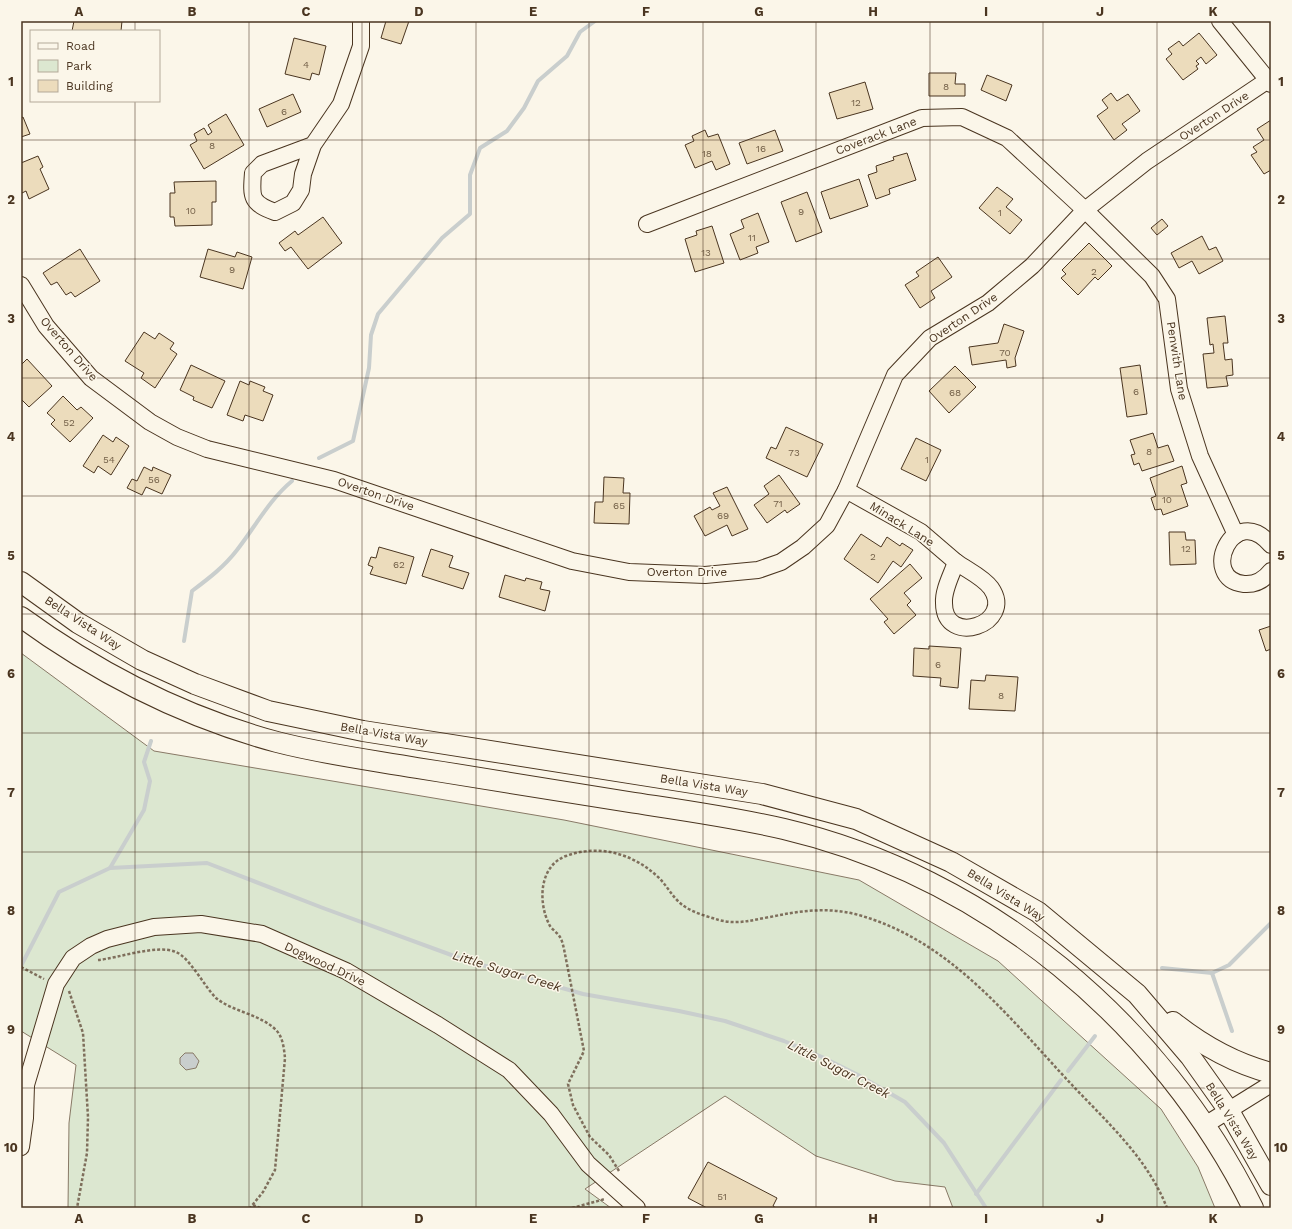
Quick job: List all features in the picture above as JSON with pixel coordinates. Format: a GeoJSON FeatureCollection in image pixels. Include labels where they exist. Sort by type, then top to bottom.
{"type":"FeatureCollection","features":[{"type":"Feature","properties":{"kind":"main road","name":"Bella Vista Way"},"geometry":{"type":"LineString","coordinates":[[21,582],[78,623],[142,660],[195,684],[268,711],[363,731],[762,794],[856,819],[951,862],[1038,912],[1137,994],[1190,1056],[1229,1111],[1271,1185]]}},
{"type":"Feature","properties":{"kind":"main road","name":"Bella Vista Way"},"geometry":{"type":"LineString","coordinates":[[21,617],[64,648],[124,682],[202,718],[277,742],[354,757],[714,816],[786,830],[863,853],[935,885],[1001,923],[1065,970],[1104,1004],[1140,1040],[1189,1101],[1206,1125],[1240,1182],[1253,1208]]}},
{"type":"Feature","properties":{"kind":"main road"},"geometry":{"type":"LineString","coordinates":[[1137,994],[1197,1042],[1245,1066],[1271,1073]]}},
{"type":"Feature","properties":{"kind":"street"},"geometry":{"type":"LineString","coordinates":[[313,145],[262,164],[252,174],[253,198],[259,206],[275,212],[293,203],[301,190],[303,174],[313,145],[341,104],[361,46],[361,21]]}},
{"type":"Feature","properties":{"kind":"street"},"geometry":{"type":"LineString","coordinates":[[1220,21],[1270,81]]}},
{"type":"Feature","properties":{"kind":"street","name":"Overton Drive"},"geometry":{"type":"LineString","coordinates":[[21,285],[46,326],[91,378],[150,422],[177,437],[207,449],[334,480],[572,561],[629,572],[705,575],[758,570],[781,562],[803,547],[827,525],[846,490],[895,375],[930,338],[988,303],[1032,266],[1085,210],[1147,161],[1270,81]]}},
{"type":"Feature","properties":{"kind":"street","name":"Coverack Lane"},"geometry":{"type":"LineString","coordinates":[[647,224],[922,118],[962,117],[1007,138],[1085,210]]}},
{"type":"Feature","properties":{"kind":"street","name":"Penwith Lane"},"geometry":{"type":"LineString","coordinates":[[1085,210],[1152,276],[1167,299],[1179,389],[1200,456],[1236,535]]}},
{"type":"Feature","properties":{"kind":"street","name":"Minack Lane"},"geometry":{"type":"LineString","coordinates":[[846,490],[921,532],[956,562]]}},
{"type":"Feature","properties":{"kind":"street"},"geometry":{"type":"LineString","coordinates":[[1271,545],[1258,533],[1249,532],[1236,535],[1226,543],[1223,550],[1222,563],[1227,574],[1237,582],[1249,585],[1266,578],[1271,571]]}},
{"type":"Feature","properties":{"kind":"street","name":"Dogwood Drive"},"geometry":{"type":"LineString","coordinates":[[21,1147],[25,1118],[24,1089],[56,984],[73,958],[91,946],[107,939],[154,927],[201,924],[262,934],[346,971],[438,1025],[509,1070],[551,1114],[588,1164],[637,1208]]}},
{"type":"Feature","properties":{"kind":"street"},"geometry":{"type":"LineString","coordinates":[[1206,1125],[1271,1084]]}},
{"type":"Feature","properties":{"kind":"path"},"geometry":{"type":"LineString","coordinates":[[572,1208],[620,1194],[622,1184],[620,1172],[608,1155],[590,1137],[573,1104],[568,1084],[584,1051],[564,949],[560,936],[550,926],[543,907],[542,888],[548,871],[561,858],[579,852],[596,850],[620,854],[640,864],[658,877],[681,904],[698,913],[724,921],[743,923],[801,911],[824,909],[856,914],[901,930],[937,952],[983,988],[1129,1146],[1150,1173],[1167,1208]]}},
{"type":"Feature","properties":{"kind":"path"},"geometry":{"type":"LineString","coordinates":[[94,960],[164,949],[177,952],[189,963],[203,983],[217,999],[276,1030],[282,1042],[286,1058],[275,1170],[263,1192],[250,1208]]}},
{"type":"Feature","properties":{"kind":"path"},"geometry":{"type":"LineString","coordinates":[[21,967],[36,976]]}},
{"type":"Feature","properties":{"kind":"path"},"geometry":{"type":"LineString","coordinates":[[56,984],[67,988],[75,1006],[83,1033],[88,1117],[87,1154],[77,1208]]}},
{"type":"Feature","properties":{"kind":"path"},"geometry":{"type":"LineString","coordinates":[[253,1205],[260,1208]]}},
{"type":"Feature","properties":{"kind":"green space"},"geometry":{"type":"Polygon","coordinates":[[[21,653],[154,751],[564,820],[859,880],[998,961],[1161,1109],[1198,1167],[1215,1208],[953,1208],[945,1187],[895,1181],[816,1156],[725,1096],[585,1189],[611,1208],[68,1208],[69,1123],[76,1065],[21,1031],[21,653]]]}},
{"type":"Feature","properties":{"kind":"shaded area"},"geometry":{"type":"Polygon","coordinates":[[[185,1053],[193,1053],[199,1061],[196,1068],[186,1070],[180,1064],[180,1058],[185,1053]]]}},
{"type":"Feature","properties":{"kind":"building"},"geometry":{"type":"Polygon","coordinates":[[[74,21],[122,21],[121,30],[72,30],[74,21]]]}},
{"type":"Feature","properties":{"kind":"building"},"geometry":{"type":"Polygon","coordinates":[[[386,21],[409,21],[401,44],[381,38],[386,21]]]}},
{"type":"Feature","properties":{"kind":"building"},"geometry":{"type":"Polygon","coordinates":[[[1199,33],[1217,55],[1206,64],[1201,57],[1196,61],[1199,64],[1196,66],[1198,69],[1183,80],[1166,59],[1172,54],[1168,49],[1179,41],[1183,46],[1199,33]]]}},
{"type":"Feature","properties":{"kind":"building"},"geometry":{"type":"Polygon","coordinates":[[[294,38],[326,46],[319,75],[312,73],[310,80],[285,74],[294,38]]]}},
{"type":"Feature","properties":{"kind":"building"},"geometry":{"type":"Polygon","coordinates":[[[929,73],[956,73],[955,84],[965,84],[965,96],[929,96],[929,73]]]}},
{"type":"Feature","properties":{"kind":"building"},"geometry":{"type":"Polygon","coordinates":[[[987,75],[1012,85],[1006,101],[981,90],[987,75]]]}},
{"type":"Feature","properties":{"kind":"building"},"geometry":{"type":"Polygon","coordinates":[[[865,82],[873,109],[837,119],[829,93],[865,82]]]}},
{"type":"Feature","properties":{"kind":"building"},"geometry":{"type":"Polygon","coordinates":[[[1111,93],[1117,101],[1128,94],[1140,111],[1122,124],[1127,130],[1114,140],[1097,116],[1108,108],[1102,100],[1111,93]]]}},
{"type":"Feature","properties":{"kind":"building"},"geometry":{"type":"Polygon","coordinates":[[[293,94],[301,112],[267,127],[259,109],[293,94]]]}},
{"type":"Feature","properties":{"kind":"building"},"geometry":{"type":"Polygon","coordinates":[[[226,114],[244,145],[204,169],[190,145],[197,141],[194,134],[204,128],[208,135],[212,132],[208,125],[226,114]]]}},
{"type":"Feature","properties":{"kind":"building"},"geometry":{"type":"Polygon","coordinates":[[[23,117],[30,134],[21,137],[21,118],[23,117]]]}},
{"type":"Feature","properties":{"kind":"building"},"geometry":{"type":"Polygon","coordinates":[[[1271,120],[1271,170],[1264,174],[1251,155],[1257,152],[1253,147],[1264,140],[1257,129],[1271,120]]]}},
{"type":"Feature","properties":{"kind":"building"},"geometry":{"type":"Polygon","coordinates":[[[705,130],[708,137],[718,134],[730,164],[716,170],[712,161],[695,168],[685,145],[694,141],[692,136],[705,130]]]}},
{"type":"Feature","properties":{"kind":"building"},"geometry":{"type":"Polygon","coordinates":[[[775,130],[783,151],[747,164],[739,143],[775,130]]]}},
{"type":"Feature","properties":{"kind":"building"},"geometry":{"type":"Polygon","coordinates":[[[907,153],[916,180],[889,189],[890,194],[876,199],[868,175],[877,172],[876,166],[894,160],[893,157],[907,153]]]}},
{"type":"Feature","properties":{"kind":"building"},"geometry":{"type":"Polygon","coordinates":[[[38,156],[43,167],[40,169],[49,189],[29,199],[26,191],[22,193],[21,191],[21,163],[38,156]]]}},
{"type":"Feature","properties":{"kind":"building"},"geometry":{"type":"Polygon","coordinates":[[[859,179],[868,206],[830,219],[821,192],[859,179]]]}},
{"type":"Feature","properties":{"kind":"building"},"geometry":{"type":"Polygon","coordinates":[[[216,181],[216,202],[212,202],[212,225],[175,226],[174,217],[170,217],[170,193],[175,193],[174,182],[216,181]]]}},
{"type":"Feature","properties":{"kind":"building"},"geometry":{"type":"Polygon","coordinates":[[[997,187],[1013,199],[1006,207],[1022,220],[1010,234],[979,208],[997,187]]]}},
{"type":"Feature","properties":{"kind":"building"},"geometry":{"type":"Polygon","coordinates":[[[807,192],[822,232],[796,242],[781,202],[807,192]]]}},
{"type":"Feature","properties":{"kind":"building"},"geometry":{"type":"Polygon","coordinates":[[[758,213],[769,242],[756,247],[758,253],[740,260],[730,234],[744,228],[741,220],[758,213]]]}},
{"type":"Feature","properties":{"kind":"building"},"geometry":{"type":"Polygon","coordinates":[[[323,217],[342,243],[308,269],[291,247],[285,251],[279,243],[295,231],[298,235],[323,217]]]}},
{"type":"Feature","properties":{"kind":"building"},"geometry":{"type":"Polygon","coordinates":[[[1162,219],[1168,226],[1157,235],[1151,228],[1162,219]]]}},
{"type":"Feature","properties":{"kind":"building"},"geometry":{"type":"Polygon","coordinates":[[[712,226],[724,263],[695,272],[685,239],[697,235],[696,231],[712,226]]]}},
{"type":"Feature","properties":{"kind":"building"},"geometry":{"type":"Polygon","coordinates":[[[1202,236],[1209,250],[1216,247],[1223,261],[1199,274],[1192,261],[1179,268],[1171,253],[1202,236]]]}},
{"type":"Feature","properties":{"kind":"building"},"geometry":{"type":"Polygon","coordinates":[[[1089,243],[1112,266],[1098,280],[1095,277],[1078,295],[1061,278],[1066,274],[1062,270],[1089,243]]]}},
{"type":"Feature","properties":{"kind":"building"},"geometry":{"type":"Polygon","coordinates":[[[80,249],[100,281],[75,297],[71,292],[66,295],[57,282],[51,285],[43,273],[80,249]]]}},
{"type":"Feature","properties":{"kind":"building"},"geometry":{"type":"Polygon","coordinates":[[[208,249],[235,257],[237,252],[252,257],[243,289],[200,277],[208,249]]]}},
{"type":"Feature","properties":{"kind":"building"},"geometry":{"type":"Polygon","coordinates":[[[938,257],[952,277],[931,291],[935,298],[920,308],[905,285],[919,276],[916,272],[938,257]]]}},
{"type":"Feature","properties":{"kind":"building"},"geometry":{"type":"Polygon","coordinates":[[[1225,316],[1228,343],[1223,343],[1225,360],[1232,359],[1233,375],[1226,376],[1228,386],[1207,388],[1203,354],[1214,353],[1213,344],[1210,345],[1207,318],[1225,316]]]}},
{"type":"Feature","properties":{"kind":"building"},"geometry":{"type":"Polygon","coordinates":[[[1004,324],[1024,331],[1015,358],[1016,366],[1007,368],[1006,360],[972,365],[969,347],[998,343],[1004,324]]]}},
{"type":"Feature","properties":{"kind":"building"},"geometry":{"type":"Polygon","coordinates":[[[144,332],[155,339],[159,333],[174,343],[170,349],[177,354],[155,388],[141,378],[144,373],[125,361],[144,332]]]}},
{"type":"Feature","properties":{"kind":"building"},"geometry":{"type":"Polygon","coordinates":[[[27,359],[52,386],[29,407],[21,399],[21,365],[27,359]]]}},
{"type":"Feature","properties":{"kind":"building"},"geometry":{"type":"Polygon","coordinates":[[[191,365],[225,381],[212,408],[193,400],[194,397],[180,390],[191,365]]]}},
{"type":"Feature","properties":{"kind":"building"},"geometry":{"type":"Polygon","coordinates":[[[1140,365],[1147,414],[1127,417],[1120,368],[1140,365]]]}},
{"type":"Feature","properties":{"kind":"building"},"geometry":{"type":"Polygon","coordinates":[[[955,366],[976,387],[949,413],[929,391],[955,366]]]}},
{"type":"Feature","properties":{"kind":"building"},"geometry":{"type":"Polygon","coordinates":[[[240,381],[249,385],[250,381],[265,387],[263,391],[273,395],[263,421],[245,415],[243,421],[227,415],[240,381]]]}},
{"type":"Feature","properties":{"kind":"building"},"geometry":{"type":"Polygon","coordinates":[[[63,396],[77,410],[81,407],[93,418],[70,442],[51,424],[55,420],[47,413],[63,396]]]}},
{"type":"Feature","properties":{"kind":"building"},"geometry":{"type":"Polygon","coordinates":[[[786,427],[823,444],[807,477],[766,458],[771,447],[776,449],[786,427]]]}},
{"type":"Feature","properties":{"kind":"building"},"geometry":{"type":"Polygon","coordinates":[[[1153,433],[1158,448],[1168,445],[1174,461],[1142,471],[1139,463],[1134,465],[1131,455],[1135,454],[1130,440],[1153,433]]]}},
{"type":"Feature","properties":{"kind":"building"},"geometry":{"type":"Polygon","coordinates":[[[103,435],[113,442],[116,437],[129,446],[111,475],[98,466],[94,473],[83,466],[103,435]]]}},
{"type":"Feature","properties":{"kind":"building"},"geometry":{"type":"Polygon","coordinates":[[[916,438],[941,450],[926,481],[901,469],[916,438]]]}},
{"type":"Feature","properties":{"kind":"building"},"geometry":{"type":"Polygon","coordinates":[[[1182,466],[1187,483],[1181,485],[1188,506],[1163,515],[1161,509],[1155,510],[1151,498],[1156,496],[1150,478],[1182,466]]]}},
{"type":"Feature","properties":{"kind":"building"},"geometry":{"type":"Polygon","coordinates":[[[144,467],[152,471],[153,467],[171,475],[162,494],[146,487],[142,495],[127,488],[132,479],[137,481],[144,467]]]}},
{"type":"Feature","properties":{"kind":"building"},"geometry":{"type":"Polygon","coordinates":[[[779,475],[800,504],[787,513],[785,510],[767,523],[754,505],[769,494],[764,486],[779,475]]]}},
{"type":"Feature","properties":{"kind":"building"},"geometry":{"type":"Polygon","coordinates":[[[604,477],[624,478],[623,493],[630,493],[629,524],[594,523],[595,502],[603,502],[604,477]]]}},
{"type":"Feature","properties":{"kind":"building"},"geometry":{"type":"Polygon","coordinates":[[[727,487],[748,529],[732,536],[727,525],[705,536],[694,516],[710,507],[712,510],[720,506],[713,493],[727,487]]]}},
{"type":"Feature","properties":{"kind":"building"},"geometry":{"type":"Polygon","coordinates":[[[1169,532],[1185,532],[1186,540],[1195,540],[1196,564],[1170,565],[1169,532]]]}},
{"type":"Feature","properties":{"kind":"building"},"geometry":{"type":"Polygon","coordinates":[[[861,534],[881,547],[887,537],[900,546],[902,543],[913,550],[901,567],[893,561],[878,583],[844,559],[861,534]]]}},
{"type":"Feature","properties":{"kind":"building"},"geometry":{"type":"Polygon","coordinates":[[[379,547],[414,557],[406,584],[370,574],[373,567],[368,565],[371,557],[376,558],[379,547]]]}},
{"type":"Feature","properties":{"kind":"building"},"geometry":{"type":"Polygon","coordinates":[[[431,549],[453,556],[449,567],[469,573],[463,589],[422,576],[431,549]]]}},
{"type":"Feature","properties":{"kind":"building"},"geometry":{"type":"Polygon","coordinates":[[[910,564],[922,578],[904,593],[911,601],[907,605],[916,615],[894,634],[884,622],[888,619],[870,599],[910,564]]]}},
{"type":"Feature","properties":{"kind":"building"},"geometry":{"type":"Polygon","coordinates":[[[505,575],[525,581],[526,578],[542,582],[540,589],[550,591],[545,611],[499,597],[505,575]]]}},
{"type":"Feature","properties":{"kind":"building"},"geometry":{"type":"Polygon","coordinates":[[[1271,626],[1271,649],[1266,651],[1259,630],[1271,626]]]}},
{"type":"Feature","properties":{"kind":"building"},"geometry":{"type":"Polygon","coordinates":[[[929,646],[961,648],[958,688],[940,686],[941,678],[913,676],[914,648],[929,649],[929,646]]]}},
{"type":"Feature","properties":{"kind":"building"},"geometry":{"type":"Polygon","coordinates":[[[986,675],[1018,677],[1015,711],[969,709],[971,680],[985,681],[986,675]]]}},
{"type":"Feature","properties":{"kind":"building"},"geometry":{"type":"Polygon","coordinates":[[[708,1162],[777,1198],[773,1206],[776,1208],[707,1208],[688,1198],[708,1162]]]}},
{"type":"Feature","properties":{"kind":"waterway"},"geometry":{"type":"LineString","coordinates":[[319,458],[353,441],[369,368],[371,335],[378,314],[442,238],[470,214],[470,175],[480,148],[507,131],[524,108],[538,81],[567,56],[580,32],[595,21]]}},
{"type":"Feature","properties":{"kind":"waterway"},"geometry":{"type":"LineString","coordinates":[[184,641],[192,591],[227,562],[244,541],[269,505],[292,481]]}},
{"type":"Feature","properties":{"kind":"waterway"},"geometry":{"type":"LineString","coordinates":[[110,868],[144,810],[150,781],[144,762],[151,741]]}},
{"type":"Feature","properties":{"kind":"waterway","name":"Little Sugar Creek"},"geometry":{"type":"LineString","coordinates":[[21,966],[59,892],[110,868],[207,863],[323,908],[465,960],[583,994],[679,1011],[725,1021],[784,1041],[822,1057],[858,1075],[905,1102],[944,1143],[986,1208]]}},
{"type":"Feature","properties":{"kind":"waterway"},"geometry":{"type":"LineString","coordinates":[[1162,968],[1212,973],[1229,965],[1271,923]]}},
{"type":"Feature","properties":{"kind":"waterway"},"geometry":{"type":"LineString","coordinates":[[1212,973],[1232,1031]]}},
{"type":"Feature","properties":{"kind":"waterway"},"geometry":{"type":"LineString","coordinates":[[1068,1071],[1095,1036]]}},
{"type":"Feature","properties":{"kind":"waterway"},"geometry":{"type":"LineString","coordinates":[[976,1194],[1061,1080]]}}]}
